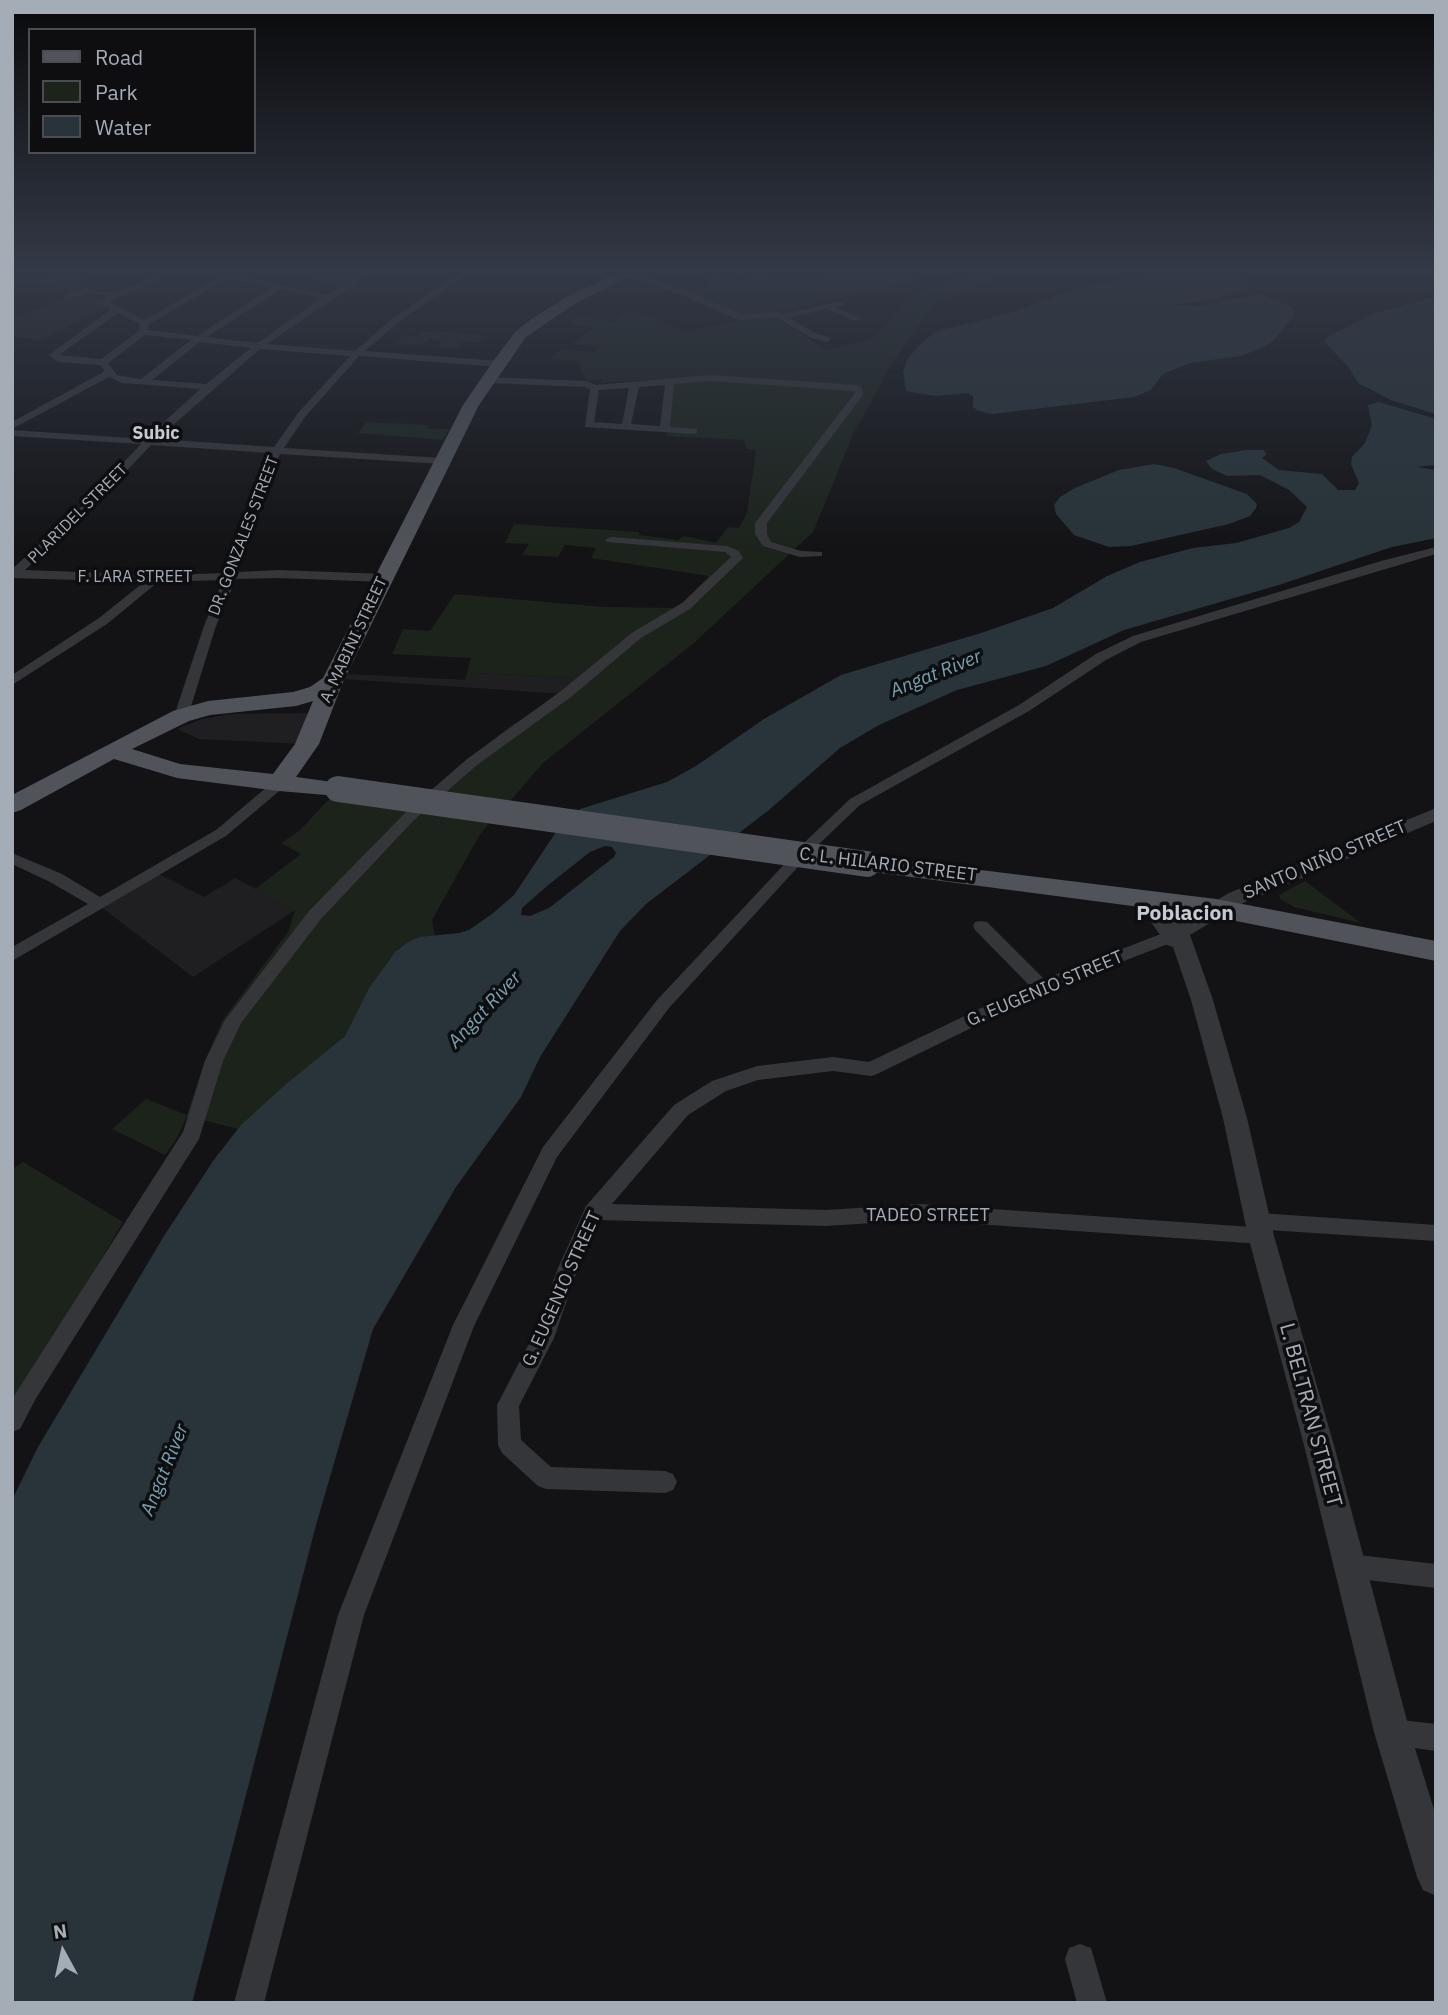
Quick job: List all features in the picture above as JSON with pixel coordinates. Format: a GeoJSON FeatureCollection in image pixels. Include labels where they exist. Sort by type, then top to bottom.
{"type":"FeatureCollection","features":[{"type":"Feature","properties":{"kind":"main road","name":"A. MABINI STREET"},"geometry":{"type":"LineString","coordinates":[[279,784],[307,744],[332,682],[471,405],[500,364]]}},
{"type":"Feature","properties":{"kind":"main road"},"geometry":{"type":"LineString","coordinates":[[12,805],[181,716],[208,708],[296,699],[317,692],[332,682]]}},
{"type":"Feature","properties":{"kind":"main road","name":"C. L. HILARIO STREET"},"geometry":{"type":"LineString","coordinates":[[113,751],[177,771],[338,789],[867,864],[1080,888],[1167,902],[1234,900],[1285,921],[1436,951]]}},
{"type":"Feature","properties":{"kind":"main road"},"geometry":{"type":"LineString","coordinates":[[1234,900],[1285,921]]}},
{"type":"Feature","properties":{"kind":"street"},"geometry":{"type":"LineString","coordinates":[[105,364],[118,379],[208,387]]}},
{"type":"Feature","properties":{"kind":"street"},"geometry":{"type":"LineString","coordinates":[[143,382],[166,364]]}},
{"type":"Feature","properties":{"kind":"street","name":"PLARIDEL STREET"},"geometry":{"type":"LineString","coordinates":[[13,574],[81,513],[147,443],[236,364]]}},
{"type":"Feature","properties":{"kind":"street","name":"DR. GONZALES STREET"},"geometry":{"type":"LineString","coordinates":[[181,716],[262,482],[277,450],[317,394],[346,364]]}},
{"type":"Feature","properties":{"kind":"street"},"geometry":{"type":"LineString","coordinates":[[433,364],[586,384],[595,388],[722,378],[847,386],[860,391],[794,483],[761,523],[761,534],[767,544],[800,554],[818,554]]}},
{"type":"Feature","properties":{"kind":"street"},"geometry":{"type":"LineString","coordinates":[[12,426],[111,372]]}},
{"type":"Feature","properties":{"kind":"street"},"geometry":{"type":"LineString","coordinates":[[665,429],[670,381]]}},
{"type":"Feature","properties":{"kind":"street"},"geometry":{"type":"LineString","coordinates":[[626,427],[635,383]]}},
{"type":"Feature","properties":{"kind":"street"},"geometry":{"type":"LineString","coordinates":[[595,388],[589,425],[693,430]]}},
{"type":"Feature","properties":{"kind":"street"},"geometry":{"type":"LineString","coordinates":[[12,433],[442,461]]}},
{"type":"Feature","properties":{"kind":"street"},"geometry":{"type":"LineString","coordinates":[[12,1422],[27,1393],[192,1134],[214,1061],[234,1020],[315,915],[409,817],[472,761],[566,694],[637,635],[686,606],[737,558],[736,553],[727,549],[611,540]]}},
{"type":"Feature","properties":{"kind":"street"},"geometry":{"type":"LineString","coordinates":[[249,2003],[351,1615],[464,1325],[550,1152],[663,1004],[813,842],[855,802],[1024,708],[1101,657],[1137,639],[1175,626],[1346,574],[1436,550]]}},
{"type":"Feature","properties":{"kind":"street","name":"F. LARA STREET"},"geometry":{"type":"LineString","coordinates":[[13,574],[155,579],[279,574],[384,578]]}},
{"type":"Feature","properties":{"kind":"street"},"geometry":{"type":"LineString","coordinates":[[12,681],[103,621],[155,579]]}},
{"type":"Feature","properties":{"kind":"street","name":"A. MABINI STREET"},"geometry":{"type":"LineString","coordinates":[[12,956],[221,833],[279,784]]}},
{"type":"Feature","properties":{"kind":"street","name":"SANTO NIÑO STREET"},"geometry":{"type":"LineString","coordinates":[[1234,900],[1436,814]]}},
{"type":"Feature","properties":{"kind":"street"},"geometry":{"type":"LineString","coordinates":[[12,858],[56,878],[100,904]]}},
{"type":"Feature","properties":{"kind":"street","name":"G. EUGENIO STREET"},"geometry":{"type":"LineString","coordinates":[[665,1482],[546,1478],[510,1446],[508,1405],[543,1338],[568,1268],[593,1212],[681,1110],[719,1086],[757,1073],[833,1064],[871,1069],[1041,987],[1180,940],[1234,900]]}},
{"type":"Feature","properties":{"kind":"street","name":"L. BELTRAN STREET"},"geometry":{"type":"LineString","coordinates":[[1167,902],[1202,1000],[1235,1118],[1260,1228],[1392,1732],[1436,1877]]}},
{"type":"Feature","properties":{"kind":"street"},"geometry":{"type":"LineString","coordinates":[[981,926],[1041,987]]}},
{"type":"Feature","properties":{"kind":"street","name":"TADEO STREET"},"geometry":{"type":"LineString","coordinates":[[593,1212],[826,1218],[920,1212],[1044,1219],[1158,1230],[1260,1228],[1436,1233]]}},
{"type":"Feature","properties":{"kind":"street"},"geometry":{"type":"LineString","coordinates":[[1350,1566],[1436,1576]]}},
{"type":"Feature","properties":{"kind":"street"},"geometry":{"type":"LineString","coordinates":[[1392,1732],[1436,1738]]}},
{"type":"Feature","properties":{"kind":"street"},"geometry":{"type":"LineString","coordinates":[[1080,1959],[1092,2003]]}},
{"type":"Feature","properties":{"kind":"shaded area"},"geometry":{"type":"Polygon","coordinates":[[[472,673],[572,677],[563,694],[344,679],[346,674],[469,680],[472,673]]]}},
{"type":"Feature","properties":{"kind":"shaded area"},"geometry":{"type":"Polygon","coordinates":[[[313,713],[301,744],[199,739],[177,729],[202,719],[232,714],[313,713]]]}},
{"type":"Feature","properties":{"kind":"shaded area"},"geometry":{"type":"Polygon","coordinates":[[[159,874],[204,897],[235,878],[295,910],[193,977],[101,907],[159,874]]]}},
{"type":"Feature","properties":{"kind":"green space"},"geometry":{"type":"Polygon","coordinates":[[[579,364],[892,364],[854,432],[813,532],[694,643],[543,763],[505,807],[423,796],[509,727],[563,694],[572,677],[472,673],[470,680],[465,680],[471,658],[392,654],[403,629],[430,631],[455,594],[604,607],[678,608],[709,576],[591,558],[596,548],[565,545],[558,557],[522,555],[529,544],[505,543],[514,524],[639,532],[639,535],[678,540],[684,536],[716,543],[728,527],[739,528],[747,513],[756,450],[746,449],[744,440],[667,436],[675,378],[600,383],[602,379],[586,381],[579,364]]]}},
{"type":"Feature","properties":{"kind":"green space"},"geometry":{"type":"Polygon","coordinates":[[[366,422],[428,425],[427,428],[449,429],[443,440],[358,433],[366,422]]]}},
{"type":"Feature","properties":{"kind":"green space"},"geometry":{"type":"Polygon","coordinates":[[[333,795],[493,818],[479,836],[432,920],[435,936],[408,942],[395,952],[369,988],[345,1036],[286,1084],[238,1129],[187,1116],[165,1155],[112,1129],[146,1099],[187,1115],[204,1063],[222,1021],[288,932],[295,911],[255,889],[301,854],[281,843],[299,831],[333,795]]]}},
{"type":"Feature","properties":{"kind":"green space"},"geometry":{"type":"Polygon","coordinates":[[[1305,881],[1361,923],[1294,907],[1280,899],[1279,895],[1305,881]]]}},
{"type":"Feature","properties":{"kind":"green space"},"geometry":{"type":"Polygon","coordinates":[[[23,1162],[123,1222],[12,1411],[12,1169],[23,1162]]]}},
{"type":"Feature","properties":{"kind":"water"},"geometry":{"type":"Polygon","coordinates":[[[906,364],[1187,364],[1163,374],[1151,390],[1134,397],[992,414],[973,407],[973,396],[967,393],[935,396],[906,391],[903,372],[906,364]]]}},
{"type":"Feature","properties":{"kind":"water"},"geometry":{"type":"Polygon","coordinates":[[[1345,364],[1436,364],[1436,414],[1391,400],[1358,383],[1345,364]]]}},
{"type":"Feature","properties":{"kind":"water","name":"Angat River"},"geometry":{"type":"Polygon","coordinates":[[[1379,402],[1436,419],[1436,465],[1416,467],[1436,470],[1436,538],[1392,547],[1279,585],[1124,630],[1046,666],[957,690],[879,725],[840,748],[769,810],[646,904],[620,931],[540,1057],[521,1097],[456,1187],[373,1329],[316,1525],[192,2003],[12,2003],[12,1500],[38,1447],[164,1236],[213,1161],[241,1125],[345,1036],[369,988],[395,952],[420,937],[469,930],[492,914],[514,895],[560,826],[580,809],[667,782],[696,766],[764,719],[841,675],[981,633],[1053,608],[1107,576],[1140,562],[1193,548],[1236,543],[1289,528],[1299,522],[1307,507],[1289,490],[1260,475],[1227,476],[1212,469],[1206,461],[1221,454],[1263,450],[1267,454],[1262,458],[1279,470],[1322,474],[1338,490],[1355,490],[1359,483],[1351,464],[1352,457],[1365,443],[1372,425],[1368,405],[1379,402]],[[605,846],[590,852],[522,908],[521,915],[530,916],[549,908],[614,857],[616,853],[612,847],[605,846]]]}},
{"type":"Feature","properties":{"kind":"water"},"geometry":{"type":"Polygon","coordinates":[[[1154,464],[1174,468],[1247,494],[1257,504],[1256,508],[1250,516],[1229,524],[1131,546],[1109,547],[1074,535],[1056,514],[1054,505],[1060,497],[1075,488],[1119,470],[1154,464]]]}},
{"type":"Feature","properties":{"kind":"district","name":"Subic"},"geometry":{"type":"Point","coordinates":[156,434]}},
{"type":"Feature","properties":{"kind":"district","name":"Poblacion"},"geometry":{"type":"Point","coordinates":[1185,914]}}]}
